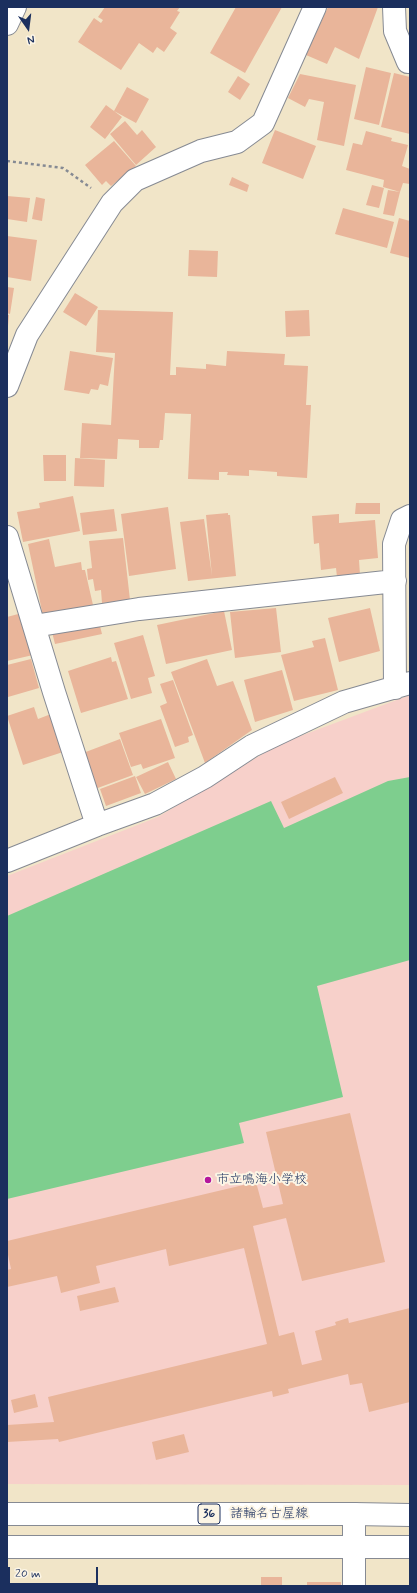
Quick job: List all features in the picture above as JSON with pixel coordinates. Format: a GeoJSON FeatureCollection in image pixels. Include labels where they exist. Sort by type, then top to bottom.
{"type":"FeatureCollection","features":[{"type":"Feature","properties":{"kind":"street"},"geometry":{"type":"LineString","coordinates":[[7,24],[15,7]]}},
{"type":"Feature","properties":{"kind":"street"},"geometry":{"type":"LineString","coordinates":[[7,386],[28,335],[112,203],[135,180],[201,151],[237,142],[263,123],[315,7]]}},
{"type":"Feature","properties":{"kind":"street"},"geometry":{"type":"LineString","coordinates":[[394,7],[395,31],[408,62],[410,62]]}},
{"type":"Feature","properties":{"kind":"street"},"geometry":{"type":"LineString","coordinates":[[7,861],[97,825],[155,804],[205,777],[252,746],[344,702],[403,685],[395,581],[394,544],[402,520],[410,516]]}},
{"type":"Feature","properties":{"kind":"street"},"geometry":{"type":"LineString","coordinates":[[7,537],[97,825]]}},
{"type":"Feature","properties":{"kind":"street"},"geometry":{"type":"LineString","coordinates":[[34,626],[140,609],[395,581]]}},
{"type":"Feature","properties":{"kind":"street","name":"諸輪名古屋線"},"geometry":{"type":"LineString","coordinates":[[7,1514],[410,1515]]}},
{"type":"Feature","properties":{"kind":"street"},"geometry":{"type":"LineString","coordinates":[[354,1514],[354,1586]]}},
{"type":"Feature","properties":{"kind":"street"},"geometry":{"type":"LineString","coordinates":[[7,1547],[410,1547]]}},
{"type":"Feature","properties":{"kind":"path"},"geometry":{"type":"LineString","coordinates":[[7,161],[63,168],[112,203]]}},
{"type":"Feature","properties":{"kind":"shaded area","name":"市立鳴海小学校"},"geometry":{"type":"Polygon","coordinates":[[[410,695],[410,1485],[7,1484],[7,876],[158,817],[279,744],[410,695]]]}},
{"type":"Feature","properties":{"kind":"green space"},"geometry":{"type":"Polygon","coordinates":[[[410,777],[410,960],[317,986],[343,1097],[239,1123],[244,1143],[7,1199],[7,916],[271,801],[284,828],[388,781],[410,777]]]}},
{"type":"Feature","properties":{"kind":"building"},"geometry":{"type":"Polygon","coordinates":[[[105,7],[180,7],[177,11],[180,12],[170,28],[177,33],[164,52],[157,47],[153,53],[139,43],[121,70],[78,42],[94,18],[101,23],[103,20],[98,17],[105,7]]]}},
{"type":"Feature","properties":{"kind":"building"},"geometry":{"type":"Polygon","coordinates":[[[236,7],[282,7],[245,73],[210,53],[236,7]]]}},
{"type":"Feature","properties":{"kind":"building"},"geometry":{"type":"Polygon","coordinates":[[[328,7],[378,7],[359,59],[335,47],[327,64],[306,55],[328,7]]]}},
{"type":"Feature","properties":{"kind":"building"},"geometry":{"type":"Polygon","coordinates":[[[366,67],[391,73],[379,125],[354,119],[366,67]]]}},
{"type":"Feature","properties":{"kind":"building"},"geometry":{"type":"Polygon","coordinates":[[[394,73],[410,77],[410,134],[381,127],[394,73]]]}},
{"type":"Feature","properties":{"kind":"building"},"geometry":{"type":"Polygon","coordinates":[[[300,74],[356,85],[344,146],[317,140],[324,102],[309,99],[305,107],[288,98],[300,74]]]}},
{"type":"Feature","properties":{"kind":"building"},"geometry":{"type":"Polygon","coordinates":[[[238,76],[250,84],[240,100],[228,92],[238,76]]]}},
{"type":"Feature","properties":{"kind":"building"},"geometry":{"type":"Polygon","coordinates":[[[127,87],[149,99],[136,123],[114,111],[127,87]]]}},
{"type":"Feature","properties":{"kind":"building"},"geometry":{"type":"Polygon","coordinates":[[[106,105],[122,117],[105,139],[90,127],[106,105]]]}},
{"type":"Feature","properties":{"kind":"building"},"geometry":{"type":"Polygon","coordinates":[[[125,121],[137,135],[142,130],[156,147],[136,165],[110,134],[125,121]]]}},
{"type":"Feature","properties":{"kind":"building"},"geometry":{"type":"Polygon","coordinates":[[[275,130],[316,146],[303,179],[262,163],[275,130]]]}},
{"type":"Feature","properties":{"kind":"building"},"geometry":{"type":"Polygon","coordinates":[[[366,131],[392,138],[391,141],[408,145],[402,166],[410,169],[410,184],[403,183],[400,192],[383,187],[384,180],[346,170],[353,143],[362,145],[366,131]]]}},
{"type":"Feature","properties":{"kind":"building"},"geometry":{"type":"Polygon","coordinates":[[[114,141],[136,166],[111,186],[106,181],[102,185],[85,165],[114,141]]]}},
{"type":"Feature","properties":{"kind":"building"},"geometry":{"type":"Polygon","coordinates":[[[232,177],[249,185],[247,192],[229,185],[232,177]]]}},
{"type":"Feature","properties":{"kind":"building"},"geometry":{"type":"Polygon","coordinates":[[[372,185],[384,188],[379,208],[366,205],[372,185]]]}},
{"type":"Feature","properties":{"kind":"building"},"geometry":{"type":"Polygon","coordinates":[[[388,190],[400,192],[394,216],[383,214],[388,190]]]}},
{"type":"Feature","properties":{"kind":"building"},"geometry":{"type":"Polygon","coordinates":[[[7,196],[30,198],[27,222],[7,219],[7,196]]]}},
{"type":"Feature","properties":{"kind":"building"},"geometry":{"type":"Polygon","coordinates":[[[36,197],[45,199],[42,221],[32,219],[36,197]]]}},
{"type":"Feature","properties":{"kind":"building"},"geometry":{"type":"Polygon","coordinates":[[[343,208],[394,222],[387,248],[335,234],[343,208]]]}},
{"type":"Feature","properties":{"kind":"building"},"geometry":{"type":"Polygon","coordinates":[[[399,218],[410,221],[410,258],[390,253],[399,218]]]}},
{"type":"Feature","properties":{"kind":"building"},"geometry":{"type":"Polygon","coordinates":[[[7,236],[37,240],[31,281],[7,277],[7,236]]]}},
{"type":"Feature","properties":{"kind":"building"},"geometry":{"type":"Polygon","coordinates":[[[189,250],[218,251],[217,277],[188,276],[189,250]]]}},
{"type":"Feature","properties":{"kind":"building"},"geometry":{"type":"Polygon","coordinates":[[[7,287],[14,288],[10,314],[7,313],[7,287]]]}},
{"type":"Feature","properties":{"kind":"building"},"geometry":{"type":"Polygon","coordinates":[[[75,293],[98,307],[86,326],[63,312],[75,293]]]}},
{"type":"Feature","properties":{"kind":"building"},"geometry":{"type":"Polygon","coordinates":[[[98,310],[173,312],[170,375],[176,375],[176,367],[206,369],[206,364],[226,366],[227,351],[285,354],[284,365],[308,366],[306,405],[311,405],[307,478],[277,476],[277,472],[249,470],[249,476],[227,475],[228,472],[219,472],[219,480],[188,479],[191,414],[165,413],[163,440],[160,440],[159,448],[139,448],[139,440],[118,439],[117,459],[80,458],[82,423],[111,425],[115,353],[96,352],[98,310]]]}},
{"type":"Feature","properties":{"kind":"building"},"geometry":{"type":"Polygon","coordinates":[[[309,310],[310,336],[286,337],[285,311],[309,310]]]}},
{"type":"Feature","properties":{"kind":"building"},"geometry":{"type":"Polygon","coordinates":[[[7,315],[9,315],[8,326],[7,326],[7,315]]]}},
{"type":"Feature","properties":{"kind":"building"},"geometry":{"type":"Polygon","coordinates":[[[70,351],[113,358],[108,386],[100,384],[98,390],[91,389],[89,394],[64,390],[70,351]]]}},
{"type":"Feature","properties":{"kind":"building"},"geometry":{"type":"Polygon","coordinates":[[[43,455],[66,455],[66,481],[44,481],[43,455]]]}},
{"type":"Feature","properties":{"kind":"building"},"geometry":{"type":"Polygon","coordinates":[[[75,458],[105,460],[104,487],[74,486],[75,458]]]}},
{"type":"Feature","properties":{"kind":"building"},"geometry":{"type":"Polygon","coordinates":[[[73,496],[80,531],[23,542],[17,512],[40,508],[39,503],[73,496]]]}},
{"type":"Feature","properties":{"kind":"building"},"geometry":{"type":"Polygon","coordinates":[[[356,503],[380,503],[380,514],[355,514],[356,503]]]}},
{"type":"Feature","properties":{"kind":"building"},"geometry":{"type":"Polygon","coordinates":[[[168,507],[176,569],[129,576],[121,514],[168,507]]]}},
{"type":"Feature","properties":{"kind":"building"},"geometry":{"type":"Polygon","coordinates":[[[114,509],[117,531],[83,535],[80,513],[114,509]]]}},
{"type":"Feature","properties":{"kind":"building"},"geometry":{"type":"Polygon","coordinates":[[[228,513],[228,515],[230,515],[236,576],[188,581],[180,522],[204,519],[212,576],[206,515],[228,513]]]}},
{"type":"Feature","properties":{"kind":"building"},"geometry":{"type":"Polygon","coordinates":[[[339,514],[339,523],[375,520],[378,558],[359,560],[360,575],[337,577],[336,568],[321,570],[319,543],[314,544],[312,516],[339,514]]]}},
{"type":"Feature","properties":{"kind":"building"},"geometry":{"type":"Polygon","coordinates":[[[123,538],[130,600],[102,603],[101,590],[95,591],[93,579],[88,580],[87,569],[92,568],[89,541],[123,538]]]}},
{"type":"Feature","properties":{"kind":"building"},"geometry":{"type":"Polygon","coordinates":[[[49,539],[55,567],[81,562],[82,570],[85,570],[93,605],[43,616],[28,544],[49,539]]]}},
{"type":"Feature","properties":{"kind":"building"},"geometry":{"type":"Polygon","coordinates":[[[276,608],[281,652],[235,658],[230,612],[276,608]]]}},
{"type":"Feature","properties":{"kind":"building"},"geometry":{"type":"Polygon","coordinates":[[[370,608],[380,651],[339,662],[328,618],[370,608]]]}},
{"type":"Feature","properties":{"kind":"building"},"geometry":{"type":"Polygon","coordinates":[[[224,611],[232,650],[166,664],[157,625],[224,611]]]}},
{"type":"Feature","properties":{"kind":"building"},"geometry":{"type":"Polygon","coordinates":[[[22,613],[33,655],[7,661],[7,617],[22,613]]]}},
{"type":"Feature","properties":{"kind":"building"},"geometry":{"type":"Polygon","coordinates":[[[99,622],[102,634],[55,644],[52,632],[99,622]]]}},
{"type":"Feature","properties":{"kind":"building"},"geometry":{"type":"Polygon","coordinates":[[[143,635],[155,676],[148,678],[152,693],[131,699],[114,643],[143,635]]]}},
{"type":"Feature","properties":{"kind":"building"},"geometry":{"type":"Polygon","coordinates":[[[325,638],[338,690],[294,701],[281,655],[314,647],[312,641],[325,638]]]}},
{"type":"Feature","properties":{"kind":"building"},"geometry":{"type":"Polygon","coordinates":[[[111,657],[112,662],[116,661],[128,699],[81,713],[68,671],[111,657]]]}},
{"type":"Feature","properties":{"kind":"building"},"geometry":{"type":"Polygon","coordinates":[[[31,659],[39,688],[8,697],[7,665],[31,659]]]}},
{"type":"Feature","properties":{"kind":"building"},"geometry":{"type":"Polygon","coordinates":[[[207,659],[217,686],[233,681],[252,730],[205,763],[171,672],[207,659]]]}},
{"type":"Feature","properties":{"kind":"building"},"geometry":{"type":"Polygon","coordinates":[[[282,670],[293,710],[255,722],[244,680],[282,670]]]}},
{"type":"Feature","properties":{"kind":"building"},"geometry":{"type":"Polygon","coordinates":[[[173,680],[193,735],[188,737],[189,742],[175,747],[160,706],[167,703],[160,684],[173,680]]]}},
{"type":"Feature","properties":{"kind":"building"},"geometry":{"type":"Polygon","coordinates":[[[34,707],[38,719],[51,714],[63,752],[23,765],[7,716],[34,707]]]}},
{"type":"Feature","properties":{"kind":"building"},"geometry":{"type":"Polygon","coordinates":[[[161,719],[175,758],[143,769],[141,764],[131,767],[119,733],[161,719]]]}},
{"type":"Feature","properties":{"kind":"building"},"geometry":{"type":"Polygon","coordinates":[[[120,739],[133,775],[95,789],[83,753],[120,739]]]}},
{"type":"Feature","properties":{"kind":"building"},"geometry":{"type":"Polygon","coordinates":[[[168,762],[176,779],[145,794],[136,777],[168,762]]]}},
{"type":"Feature","properties":{"kind":"building"},"geometry":{"type":"Polygon","coordinates":[[[135,776],[141,793],[106,806],[100,789],[135,776]]]}},
{"type":"Feature","properties":{"kind":"building"},"geometry":{"type":"Polygon","coordinates":[[[335,777],[343,793],[289,819],[281,802],[335,777]]]}},
{"type":"Feature","properties":{"kind":"building"},"geometry":{"type":"Polygon","coordinates":[[[350,1113],[385,1262],[302,1281],[286,1218],[253,1226],[279,1336],[294,1332],[302,1365],[322,1360],[315,1331],[336,1325],[335,1322],[348,1318],[349,1323],[410,1308],[410,1402],[369,1412],[362,1383],[350,1385],[348,1374],[288,1389],[289,1393],[273,1397],[272,1391],[59,1442],[58,1439],[7,1442],[7,1425],[54,1422],[48,1397],[267,1344],[244,1248],[169,1266],[166,1249],[96,1266],[100,1283],[61,1293],[57,1276],[7,1287],[7,1270],[11,1269],[7,1250],[7,1241],[256,1182],[263,1208],[283,1204],[266,1132],[350,1113]]]}},
{"type":"Feature","properties":{"kind":"building"},"geometry":{"type":"Polygon","coordinates":[[[115,1287],[119,1302],[80,1311],[77,1296],[115,1287]]]}},
{"type":"Feature","properties":{"kind":"building"},"geometry":{"type":"Polygon","coordinates":[[[35,1394],[38,1407],[14,1413],[11,1400],[35,1394]]]}},
{"type":"Feature","properties":{"kind":"building"},"geometry":{"type":"Polygon","coordinates":[[[184,1434],[189,1452],[156,1460],[152,1442],[184,1434]]]}},
{"type":"Feature","properties":{"kind":"building"},"geometry":{"type":"Polygon","coordinates":[[[261,1577],[282,1577],[282,1586],[261,1586],[261,1577]]]}},
{"type":"Feature","properties":{"kind":"building"},"geometry":{"type":"Polygon","coordinates":[[[307,1582],[341,1582],[341,1586],[307,1586],[307,1582]]]}},
{"type":"Feature","properties":{"kind":"place","name":"市立鳴海小学校"},"geometry":{"type":"Point","coordinates":[208,1180]}}]}
